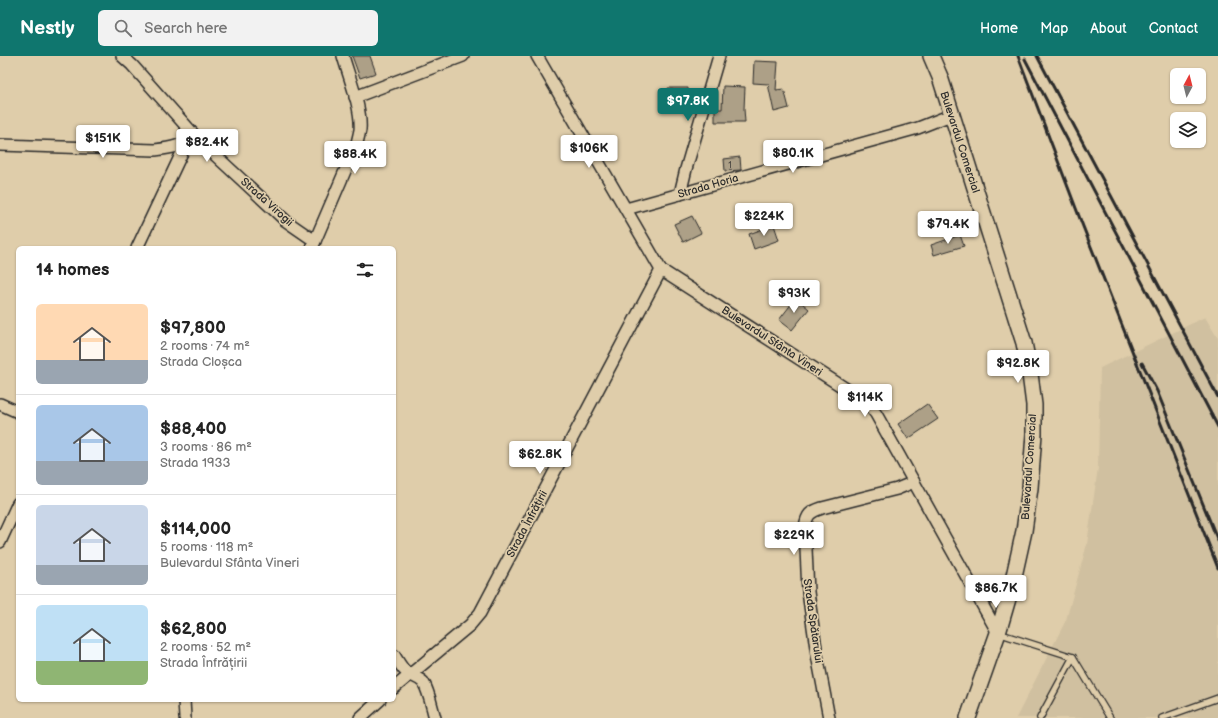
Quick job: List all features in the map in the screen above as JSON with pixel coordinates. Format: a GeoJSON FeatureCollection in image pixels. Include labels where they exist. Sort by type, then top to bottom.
{"type":"FeatureCollection","features":[{"type":"Feature","properties":{"kind":"main road","name":"Bulevardul Comercial"},"geometry":{"type":"LineString","coordinates":[[931,56],[940,77],[1024,343],[1034,405],[1034,434],[1030,488],[1024,531],[1012,585],[998,633],[968,718]]}},
{"type":"Feature","properties":{"kind":"street","name":"Strada Virogii"},"geometry":{"type":"LineString","coordinates":[[122,56],[132,65],[191,139],[313,245]]}},
{"type":"Feature","properties":{"kind":"street"},"geometry":{"type":"LineString","coordinates":[[313,245],[357,143],[360,130],[355,97],[343,56]]}},
{"type":"Feature","properties":{"kind":"street"},"geometry":{"type":"LineString","coordinates":[[355,97],[463,56]]}},
{"type":"Feature","properties":{"kind":"street","name":"Bulevardul Sfânta Vineri"},"geometry":{"type":"LineString","coordinates":[[537,56],[661,270],[857,396],[868,404],[876,414],[998,633]]}},
{"type":"Feature","properties":{"kind":"street"},"geometry":{"type":"LineString","coordinates":[[680,194],[719,56]]}},
{"type":"Feature","properties":{"kind":"street","name":"Strada Horia"},"geometry":{"type":"LineString","coordinates":[[626,209],[918,128],[951,115]]}},
{"type":"Feature","properties":{"kind":"street"},"geometry":{"type":"LineString","coordinates":[[0,145],[155,150],[169,148],[191,139]]}},
{"type":"Feature","properties":{"kind":"street"},"geometry":{"type":"LineString","coordinates":[[138,246],[191,139]]}},
{"type":"Feature","properties":{"kind":"street","name":"Strada Înfrățirii"},"geometry":{"type":"LineString","coordinates":[[396,686],[470,625],[480,613],[661,270]]}},
{"type":"Feature","properties":{"kind":"street"},"geometry":{"type":"LineString","coordinates":[[0,404],[16,411]]}},
{"type":"Feature","properties":{"kind":"street","name":"Strada Spătarului"},"geometry":{"type":"LineString","coordinates":[[829,718],[817,655],[808,592],[804,527],[806,517],[812,511],[897,489],[914,482]]}},
{"type":"Feature","properties":{"kind":"street"},"geometry":{"type":"LineString","coordinates":[[0,542],[16,507]]}},
{"type":"Feature","properties":{"kind":"street"},"geometry":{"type":"LineString","coordinates":[[973,589],[985,596],[994,598],[1003,596],[1012,585]]}},
{"type":"Feature","properties":{"kind":"street"},"geometry":{"type":"LineString","coordinates":[[396,658],[410,675],[422,681],[426,687],[435,718]]}},
{"type":"Feature","properties":{"kind":"street"},"geometry":{"type":"LineString","coordinates":[[184,702],[185,718]]}},
{"type":"Feature","properties":{"kind":"street"},"geometry":{"type":"LineString","coordinates":[[360,718],[378,702]]}},
{"type":"Feature","properties":{"kind":"lane"},"geometry":{"type":"LineString","coordinates":[[998,633],[1073,657],[1110,718]]}},
{"type":"Feature","properties":{"kind":"lane"},"geometry":{"type":"LineString","coordinates":[[1040,718],[1073,657]]}},
{"type":"Feature","properties":{"kind":"lane"},"geometry":{"type":"LineString","coordinates":[[1162,718],[1218,698]]}},
{"type":"Feature","properties":{"kind":"shaded area"},"geometry":{"type":"Polygon","coordinates":[[[1205,317],[1217,337],[1218,336],[1218,718],[1016,718],[1066,620],[1087,544],[1098,468],[1100,368],[1205,317]]]}},
{"type":"Feature","properties":{"kind":"building"},"geometry":{"type":"Polygon","coordinates":[[[352,56],[370,56],[376,73],[360,78],[352,56]]]}},
{"type":"Feature","properties":{"kind":"building"},"geometry":{"type":"Polygon","coordinates":[[[754,61],[778,62],[776,90],[784,89],[789,108],[774,112],[768,84],[753,83],[754,61]]]}},
{"type":"Feature","properties":{"kind":"building"},"geometry":{"type":"Polygon","coordinates":[[[723,86],[745,87],[745,122],[715,122],[715,109],[722,109],[723,86]]]}},
{"type":"Feature","properties":{"kind":"building"},"geometry":{"type":"Polygon","coordinates":[[[668,88],[688,88],[689,107],[669,107],[668,88]]]}},
{"type":"Feature","properties":{"kind":"building"},"geometry":{"type":"Polygon","coordinates":[[[740,157],[741,170],[725,171],[724,159],[740,157]]]}},
{"type":"Feature","properties":{"kind":"building"},"geometry":{"type":"Polygon","coordinates":[[[692,216],[701,233],[683,242],[674,224],[692,216]]]}},
{"type":"Feature","properties":{"kind":"building"},"geometry":{"type":"Polygon","coordinates":[[[774,225],[779,240],[754,249],[749,234],[774,225]]]}},
{"type":"Feature","properties":{"kind":"building"},"geometry":{"type":"Polygon","coordinates":[[[960,235],[964,246],[934,255],[931,245],[960,235]]]}},
{"type":"Feature","properties":{"kind":"building"},"geometry":{"type":"Polygon","coordinates":[[[796,298],[809,309],[792,330],[779,320],[796,298]]]}},
{"type":"Feature","properties":{"kind":"building"},"geometry":{"type":"Polygon","coordinates":[[[927,404],[938,419],[908,439],[898,424],[927,404]]]}},
{"type":"Feature","properties":{"kind":"railway"},"geometry":{"type":"LineString","coordinates":[[1018,56],[1082,224],[1218,568]]}},
{"type":"Feature","properties":{"kind":"railway"},"geometry":{"type":"LineString","coordinates":[[1037,56],[1218,397]]}},
{"type":"Feature","properties":{"kind":"railway"},"geometry":{"type":"LineString","coordinates":[[1025,59],[1218,427]]}},
{"type":"Feature","properties":{"kind":"railway"},"geometry":{"type":"LineString","coordinates":[[1142,363],[1157,391],[1218,541]]}}]}
